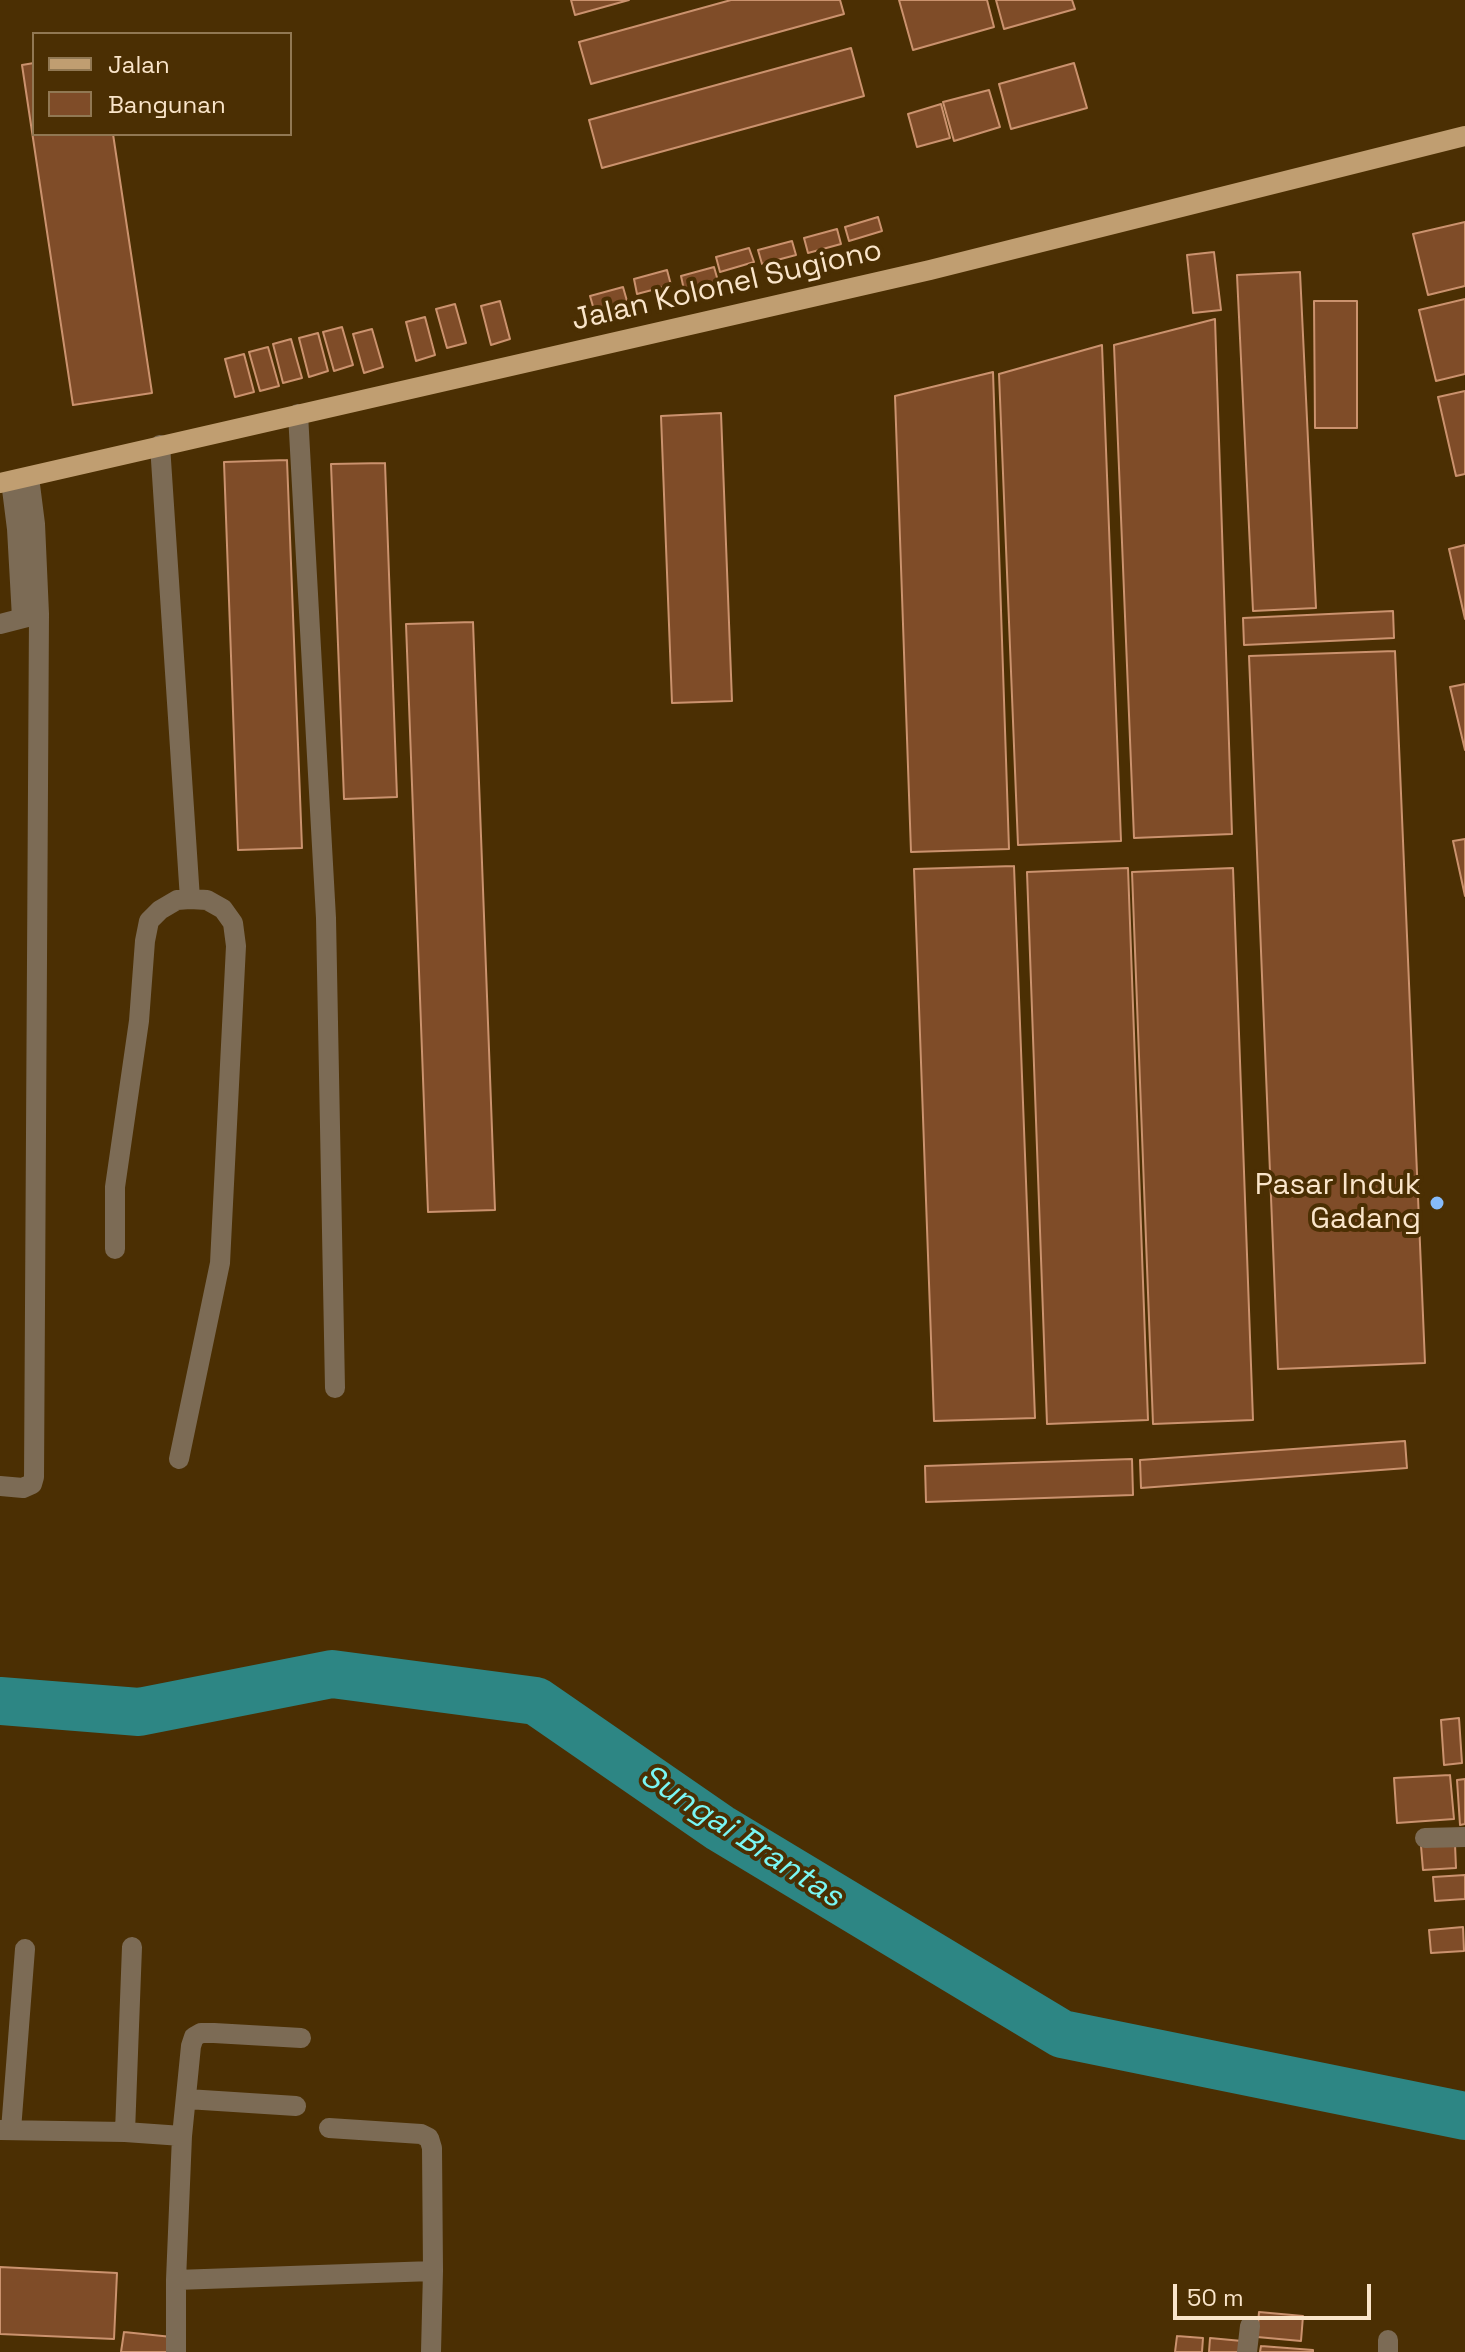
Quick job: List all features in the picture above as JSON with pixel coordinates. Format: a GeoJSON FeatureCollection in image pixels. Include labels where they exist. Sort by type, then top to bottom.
{"type":"FeatureCollection","features":[{"type":"Feature","properties":{"kind":"main road","name":"Jalan Kolonel Sugiono"},"geometry":{"type":"LineString","coordinates":[[13,480],[930,270],[1465,136]]}},
{"type":"Feature","properties":{"kind":"street"},"geometry":{"type":"LineString","coordinates":[[298,414],[326,918],[335,1388]]}},
{"type":"Feature","properties":{"kind":"street"},"geometry":{"type":"LineString","coordinates":[[160,445],[190,899]]}},
{"type":"Feature","properties":{"kind":"street"},"geometry":{"type":"LineString","coordinates":[[0,1486],[23,1488],[32,1484],[34,1477],[31,616],[17,529],[13,480]]}},
{"type":"Feature","properties":{"kind":"street"},"geometry":{"type":"LineString","coordinates":[[0,624],[31,616]]}},
{"type":"Feature","properties":{"kind":"street"},"geometry":{"type":"LineString","coordinates":[[115,1249],[115,1187],[139,1021],[149,921],[177,900],[207,900],[223,909],[233,923],[236,946],[220,1263],[179,1459]]}},
{"type":"Feature","properties":{"kind":"street"},"geometry":{"type":"LineString","coordinates":[[1425,1838],[1465,1837]]}},
{"type":"Feature","properties":{"kind":"street"},"geometry":{"type":"LineString","coordinates":[[125,2132],[132,1947]]}},
{"type":"Feature","properties":{"kind":"street"},"geometry":{"type":"LineString","coordinates":[[25,1949],[5,2130],[182,2136]]}},
{"type":"Feature","properties":{"kind":"street"},"geometry":{"type":"LineString","coordinates":[[176,2352],[182,2136],[194,2037],[201,2033],[301,2038]]}},
{"type":"Feature","properties":{"kind":"street"},"geometry":{"type":"LineString","coordinates":[[187,2099],[296,2106]]}},
{"type":"Feature","properties":{"kind":"street"},"geometry":{"type":"LineString","coordinates":[[329,2128],[421,2134],[429,2138],[432,2148],[431,2352]]}},
{"type":"Feature","properties":{"kind":"street"},"geometry":{"type":"LineString","coordinates":[[176,2280],[433,2271]]}},
{"type":"Feature","properties":{"kind":"street"},"geometry":{"type":"LineString","coordinates":[[1247,2352],[1250,2326]]}},
{"type":"Feature","properties":{"kind":"building"},"geometry":{"type":"Polygon","coordinates":[[[571,0],[629,0],[575,15],[571,0]]]}},
{"type":"Feature","properties":{"kind":"building"},"geometry":{"type":"Polygon","coordinates":[[[731,0],[840,0],[844,14],[591,84],[579,42],[731,0]]]}},
{"type":"Feature","properties":{"kind":"building"},"geometry":{"type":"Polygon","coordinates":[[[899,0],[987,0],[994,27],[913,50],[899,0]]]}},
{"type":"Feature","properties":{"kind":"building"},"geometry":{"type":"Polygon","coordinates":[[[996,0],[1072,0],[1075,9],[1004,29],[996,0]]]}},
{"type":"Feature","properties":{"kind":"building"},"geometry":{"type":"Polygon","coordinates":[[[851,48],[864,96],[602,168],[589,120],[851,48]]]}},
{"type":"Feature","properties":{"kind":"building"},"geometry":{"type":"Polygon","coordinates":[[[32,63],[32,132],[22,65],[32,63]]]}},
{"type":"Feature","properties":{"kind":"building"},"geometry":{"type":"Polygon","coordinates":[[[1074,63],[1087,108],[1011,129],[999,84],[1074,63]]]}},
{"type":"Feature","properties":{"kind":"building"},"geometry":{"type":"Polygon","coordinates":[[[989,90],[1000,127],[954,141],[943,102],[989,90]]]}},
{"type":"Feature","properties":{"kind":"building"},"geometry":{"type":"Polygon","coordinates":[[[941,104],[950,138],[917,147],[908,114],[941,104]]]}},
{"type":"Feature","properties":{"kind":"building"},"geometry":{"type":"Polygon","coordinates":[[[33,136],[113,136],[152,393],[73,405],[33,136]]]}},
{"type":"Feature","properties":{"kind":"building"},"geometry":{"type":"Polygon","coordinates":[[[878,217],[882,231],[849,241],[845,227],[878,217]]]}},
{"type":"Feature","properties":{"kind":"building"},"geometry":{"type":"Polygon","coordinates":[[[1465,222],[1465,286],[1428,295],[1413,234],[1465,222]]]}},
{"type":"Feature","properties":{"kind":"building"},"geometry":{"type":"Polygon","coordinates":[[[837,229],[841,244],[808,253],[804,238],[837,229]]]}},
{"type":"Feature","properties":{"kind":"building"},"geometry":{"type":"Polygon","coordinates":[[[792,241],[796,255],[762,264],[758,250],[792,241]]]}},
{"type":"Feature","properties":{"kind":"building"},"geometry":{"type":"Polygon","coordinates":[[[749,248],[754,262],[720,272],[716,257],[749,248]]]}},
{"type":"Feature","properties":{"kind":"building"},"geometry":{"type":"Polygon","coordinates":[[[1214,252],[1221,310],[1193,313],[1187,255],[1214,252]]]}},
{"type":"Feature","properties":{"kind":"building"},"geometry":{"type":"Polygon","coordinates":[[[714,267],[718,281],[684,290],[681,276],[714,267]]]}},
{"type":"Feature","properties":{"kind":"building"},"geometry":{"type":"Polygon","coordinates":[[[667,270],[671,285],[637,294],[634,279],[667,270]]]}},
{"type":"Feature","properties":{"kind":"building"},"geometry":{"type":"Polygon","coordinates":[[[1300,272],[1316,608],[1253,611],[1237,275],[1300,272]]]}},
{"type":"Feature","properties":{"kind":"building"},"geometry":{"type":"Polygon","coordinates":[[[623,287],[627,301],[594,310],[590,296],[623,287]]]}},
{"type":"Feature","properties":{"kind":"building"},"geometry":{"type":"Polygon","coordinates":[[[1465,299],[1465,374],[1436,381],[1419,310],[1465,299]]]}},
{"type":"Feature","properties":{"kind":"building"},"geometry":{"type":"Polygon","coordinates":[[[500,301],[510,339],[491,345],[481,306],[500,301]]]}},
{"type":"Feature","properties":{"kind":"building"},"geometry":{"type":"Polygon","coordinates":[[[1314,301],[1357,301],[1357,428],[1315,428],[1314,301]]]}},
{"type":"Feature","properties":{"kind":"building"},"geometry":{"type":"Polygon","coordinates":[[[455,304],[466,343],[447,348],[436,309],[455,304]]]}},
{"type":"Feature","properties":{"kind":"building"},"geometry":{"type":"Polygon","coordinates":[[[425,317],[435,355],[416,361],[406,322],[425,317]]]}},
{"type":"Feature","properties":{"kind":"building"},"geometry":{"type":"Polygon","coordinates":[[[1215,319],[1232,834],[1134,838],[1114,345],[1215,319]]]}},
{"type":"Feature","properties":{"kind":"building"},"geometry":{"type":"Polygon","coordinates":[[[342,327],[353,365],[334,371],[323,332],[342,327]]]}},
{"type":"Feature","properties":{"kind":"building"},"geometry":{"type":"Polygon","coordinates":[[[372,329],[383,367],[364,373],[353,334],[372,329]]]}},
{"type":"Feature","properties":{"kind":"building"},"geometry":{"type":"Polygon","coordinates":[[[318,333],[328,371],[309,377],[299,338],[318,333]]]}},
{"type":"Feature","properties":{"kind":"building"},"geometry":{"type":"Polygon","coordinates":[[[291,339],[302,378],[283,383],[273,344],[291,339]]]}},
{"type":"Feature","properties":{"kind":"building"},"geometry":{"type":"Polygon","coordinates":[[[1102,345],[1121,841],[1018,845],[999,374],[1102,345]]]}},
{"type":"Feature","properties":{"kind":"building"},"geometry":{"type":"Polygon","coordinates":[[[268,347],[279,386],[260,391],[249,352],[268,347]]]}},
{"type":"Feature","properties":{"kind":"building"},"geometry":{"type":"Polygon","coordinates":[[[244,354],[254,392],[235,397],[225,359],[244,354]]]}},
{"type":"Feature","properties":{"kind":"building"},"geometry":{"type":"Polygon","coordinates":[[[993,372],[1009,849],[911,852],[895,396],[993,372]]]}},
{"type":"Feature","properties":{"kind":"building"},"geometry":{"type":"Polygon","coordinates":[[[1465,391],[1465,474],[1456,476],[1438,397],[1465,391]]]}},
{"type":"Feature","properties":{"kind":"building"},"geometry":{"type":"Polygon","coordinates":[[[721,413],[732,701],[672,703],[661,416],[721,413]]]}},
{"type":"Feature","properties":{"kind":"building"},"geometry":{"type":"Polygon","coordinates":[[[287,460],[302,848],[238,850],[224,462],[287,460]]]}},
{"type":"Feature","properties":{"kind":"building"},"geometry":{"type":"Polygon","coordinates":[[[385,463],[397,797],[344,799],[331,464],[385,463]]]}},
{"type":"Feature","properties":{"kind":"building"},"geometry":{"type":"Polygon","coordinates":[[[1465,545],[1465,619],[1449,549],[1465,545]]]}},
{"type":"Feature","properties":{"kind":"building"},"geometry":{"type":"Polygon","coordinates":[[[1393,611],[1394,638],[1244,645],[1243,618],[1393,611]]]}},
{"type":"Feature","properties":{"kind":"building"},"geometry":{"type":"Polygon","coordinates":[[[473,622],[495,1210],[428,1212],[406,624],[473,622]]]}},
{"type":"Feature","properties":{"kind":"building"},"geometry":{"type":"Polygon","coordinates":[[[1395,651],[1425,1363],[1278,1369],[1249,656],[1395,651]]]}},
{"type":"Feature","properties":{"kind":"building"},"geometry":{"type":"Polygon","coordinates":[[[1465,684],[1465,750],[1450,687],[1465,684]]]}},
{"type":"Feature","properties":{"kind":"building"},"geometry":{"type":"Polygon","coordinates":[[[1465,839],[1465,896],[1453,841],[1465,839]]]}},
{"type":"Feature","properties":{"kind":"building"},"geometry":{"type":"Polygon","coordinates":[[[1014,866],[1035,1418],[934,1421],[914,869],[1014,866]]]}},
{"type":"Feature","properties":{"kind":"building"},"geometry":{"type":"Polygon","coordinates":[[[1128,868],[1148,1420],[1047,1424],[1027,872],[1128,868]]]}},
{"type":"Feature","properties":{"kind":"building"},"geometry":{"type":"Polygon","coordinates":[[[1233,868],[1253,1420],[1153,1424],[1132,872],[1233,868]]]}},
{"type":"Feature","properties":{"kind":"building"},"geometry":{"type":"Polygon","coordinates":[[[1405,1441],[1407,1468],[1141,1488],[1140,1460],[1405,1441]]]}},
{"type":"Feature","properties":{"kind":"building"},"geometry":{"type":"Polygon","coordinates":[[[1132,1459],[1133,1495],[926,1502],[925,1466],[1132,1459]]]}},
{"type":"Feature","properties":{"kind":"building"},"geometry":{"type":"Polygon","coordinates":[[[1459,1718],[1462,1763],[1444,1765],[1441,1720],[1459,1718]]]}},
{"type":"Feature","properties":{"kind":"building"},"geometry":{"type":"Polygon","coordinates":[[[1450,1775],[1454,1819],[1397,1823],[1394,1778],[1450,1775]]]}},
{"type":"Feature","properties":{"kind":"building"},"geometry":{"type":"Polygon","coordinates":[[[1465,1779],[1465,1824],[1460,1825],[1457,1780],[1465,1779]]]}},
{"type":"Feature","properties":{"kind":"building"},"geometry":{"type":"Polygon","coordinates":[[[1455,1844],[1456,1868],[1423,1870],[1421,1846],[1455,1844]]]}},
{"type":"Feature","properties":{"kind":"building"},"geometry":{"type":"Polygon","coordinates":[[[1465,1875],[1465,1899],[1435,1901],[1433,1877],[1465,1875]]]}},
{"type":"Feature","properties":{"kind":"building"},"geometry":{"type":"Polygon","coordinates":[[[1463,1927],[1464,1951],[1431,1953],[1429,1930],[1463,1927]]]}},
{"type":"Feature","properties":{"kind":"building"},"geometry":{"type":"Polygon","coordinates":[[[0,2267],[117,2273],[114,2339],[0,2334],[0,2267]]]}},
{"type":"Feature","properties":{"kind":"building"},"geometry":{"type":"Polygon","coordinates":[[[1259,2312],[1303,2316],[1301,2341],[1257,2337],[1259,2312]]]}},
{"type":"Feature","properties":{"kind":"building"},"geometry":{"type":"Polygon","coordinates":[[[124,2332],[172,2337],[170,2352],[121,2352],[124,2332]]]}},
{"type":"Feature","properties":{"kind":"building"},"geometry":{"type":"Polygon","coordinates":[[[1177,2336],[1203,2338],[1202,2352],[1175,2352],[1177,2336]]]}},
{"type":"Feature","properties":{"kind":"building"},"geometry":{"type":"Polygon","coordinates":[[[1210,2338],[1242,2341],[1241,2352],[1209,2352],[1210,2338]]]}},
{"type":"Feature","properties":{"kind":"building"},"geometry":{"type":"Polygon","coordinates":[[[1261,2346],[1313,2350],[1313,2352],[1260,2352],[1261,2346]]]}},
{"type":"Feature","properties":{"kind":"waterway","name":"Sungai Brantas"},"geometry":{"type":"LineString","coordinates":[[0,1701],[139,1712],[332,1674],[536,1701],[720,1828],[1062,2034],[1465,2116]]}},
{"type":"Feature","properties":{"kind":"place","name":"Pasar Induk Gadang"},"geometry":{"type":"Point","coordinates":[1437,1203]}}]}
